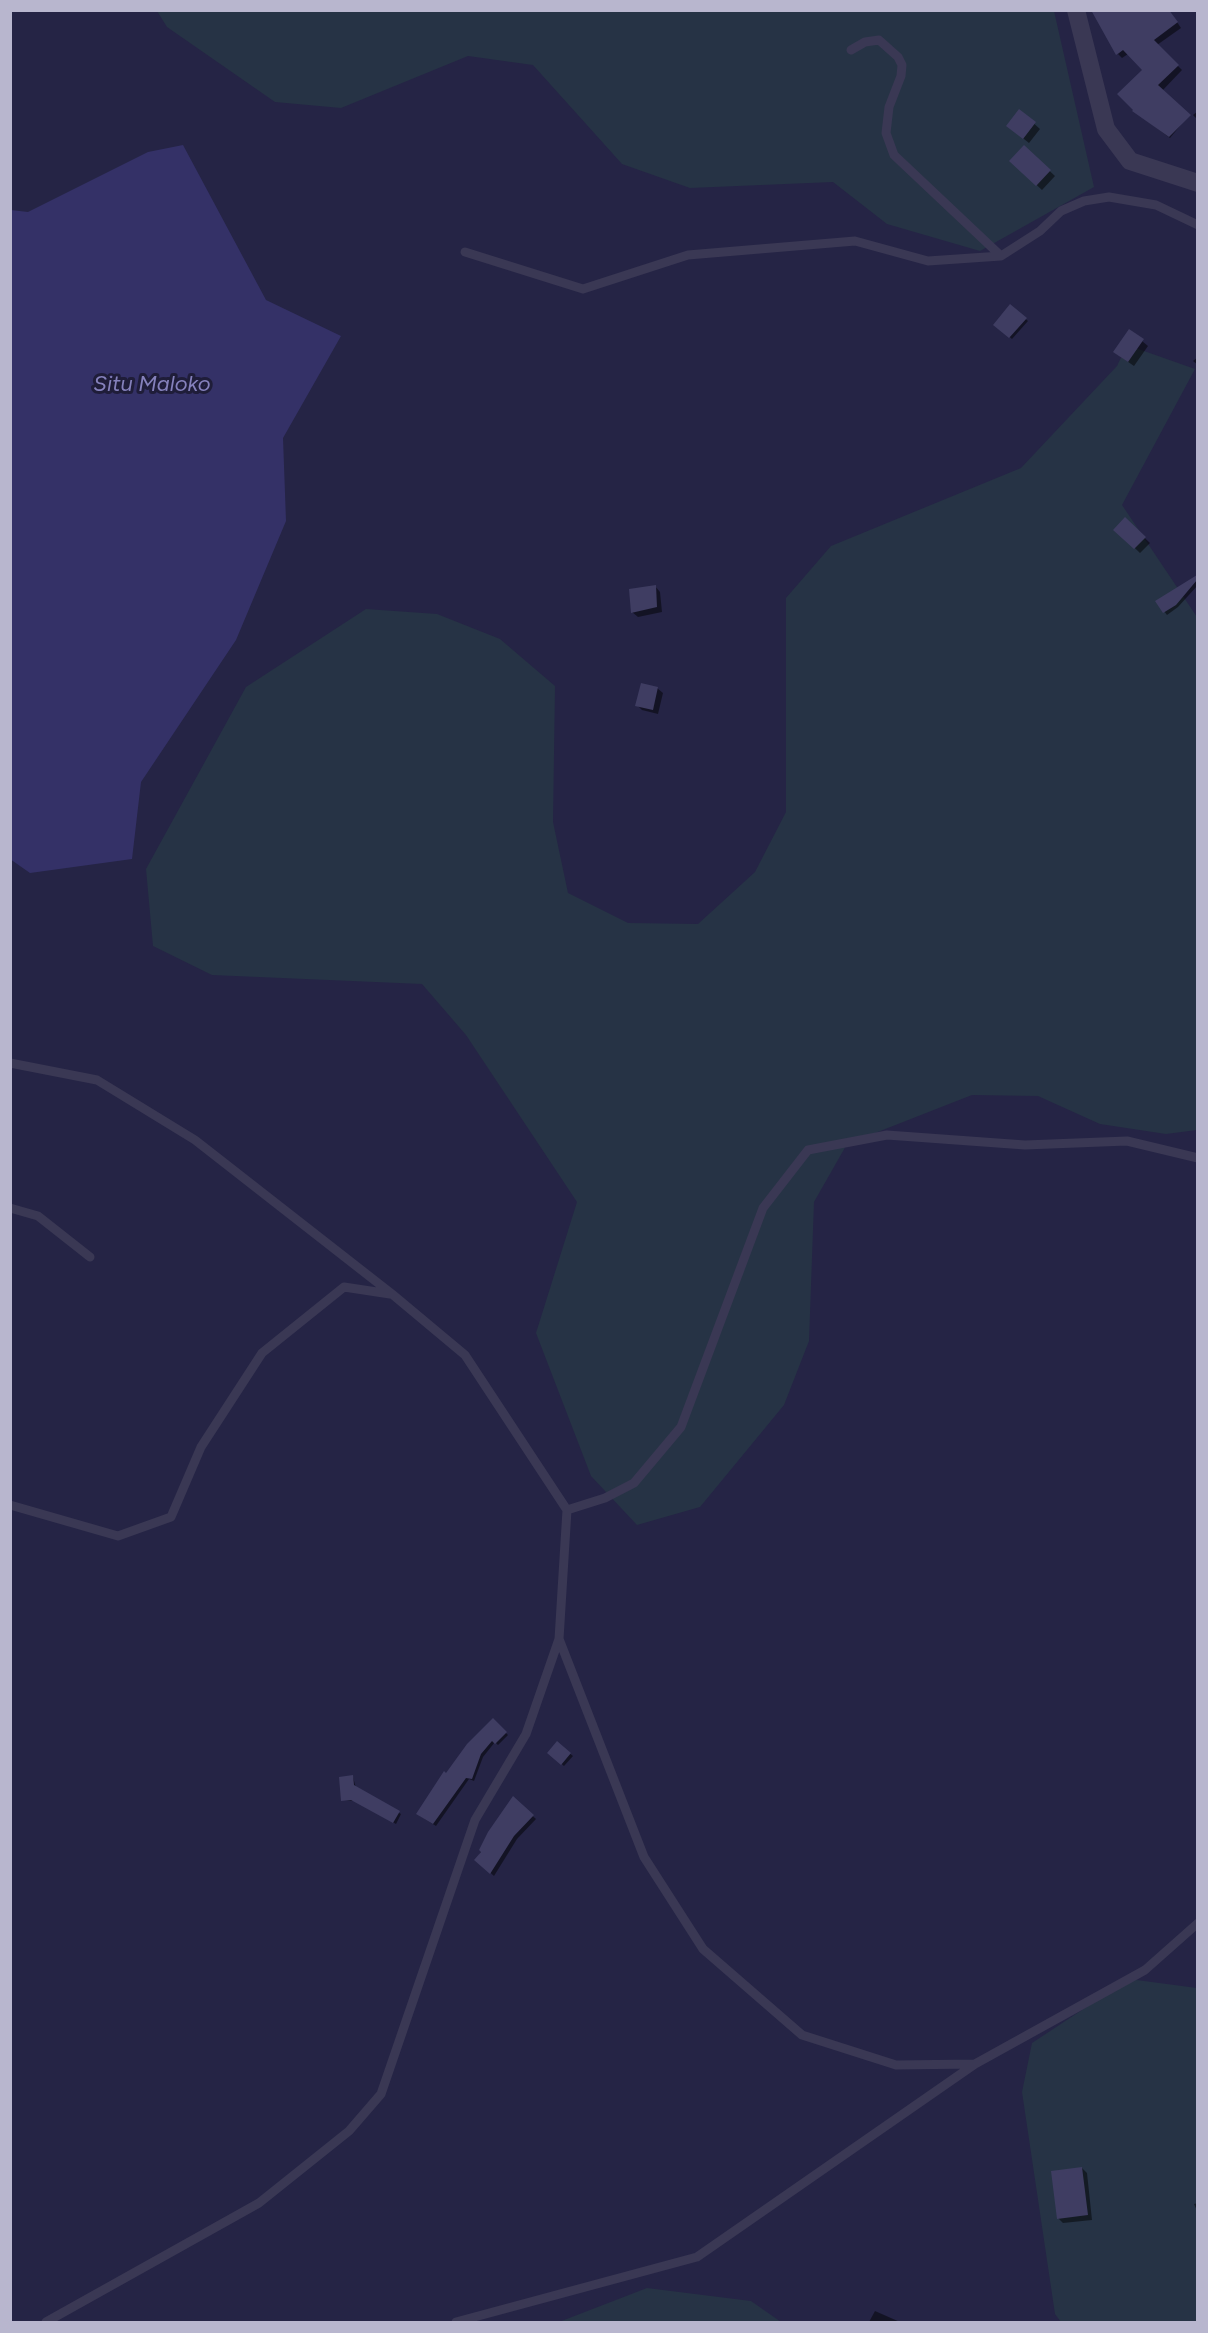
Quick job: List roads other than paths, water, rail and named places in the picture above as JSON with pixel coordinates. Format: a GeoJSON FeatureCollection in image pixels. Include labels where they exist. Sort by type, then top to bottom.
{"type":"FeatureCollection","features":[{"type":"Feature","properties":{"kind":"street"},"geometry":{"type":"LineString","coordinates":[[1076,10],[1106,129],[1130,161],[1197,183]]}},
{"type":"Feature","properties":{"kind":"lane"},"geometry":{"type":"LineString","coordinates":[[852,50],[865,42],[879,40],[898,57],[902,65],[901,76],[889,107],[886,134],[894,155],[1001,256]]}},
{"type":"Feature","properties":{"kind":"lane"},"geometry":{"type":"LineString","coordinates":[[465,252],[583,289],[688,255],[855,241],[928,261],[1001,256],[1040,231],[1061,211],[1084,201],[1109,197],[1156,205],[1197,225]]}},
{"type":"Feature","properties":{"kind":"lane"},"geometry":{"type":"LineString","coordinates":[[10,1063],[97,1080],[195,1140],[393,1294],[465,1355],[567,1510],[560,1639],[526,1734],[475,1820],[381,2094],[349,2131],[259,2203],[46,2322]]}},
{"type":"Feature","properties":{"kind":"lane"},"geometry":{"type":"LineString","coordinates":[[567,1510],[605,1498],[634,1483],[681,1427],[762,1208],[808,1150],[887,1136],[1025,1145],[1127,1141],[1197,1158]]}},
{"type":"Feature","properties":{"kind":"lane"},"geometry":{"type":"LineString","coordinates":[[10,1208],[38,1216],[90,1257]]}},
{"type":"Feature","properties":{"kind":"lane"},"geometry":{"type":"LineString","coordinates":[[10,1505],[118,1536],[171,1517],[201,1447],[262,1353],[344,1287],[393,1294]]}},
{"type":"Feature","properties":{"kind":"lane"},"geometry":{"type":"LineString","coordinates":[[560,1639],[644,1857],[703,1948],[802,2035],[896,2065],[975,2064]]}},
{"type":"Feature","properties":{"kind":"lane"},"geometry":{"type":"LineString","coordinates":[[456,2322],[698,2257],[975,2064],[1145,1970],[1197,1923]]}},
{"type":"Feature","properties":{"kind":"water","name":"Situ Maloko"},"geometry":{"type":"Polygon","coordinates":[[[183,145],[266,300],[341,336],[283,438],[286,521],[236,640],[141,782],[132,859],[30,873],[10,859],[11,210],[28,212],[148,152],[183,145]]]}}]}
